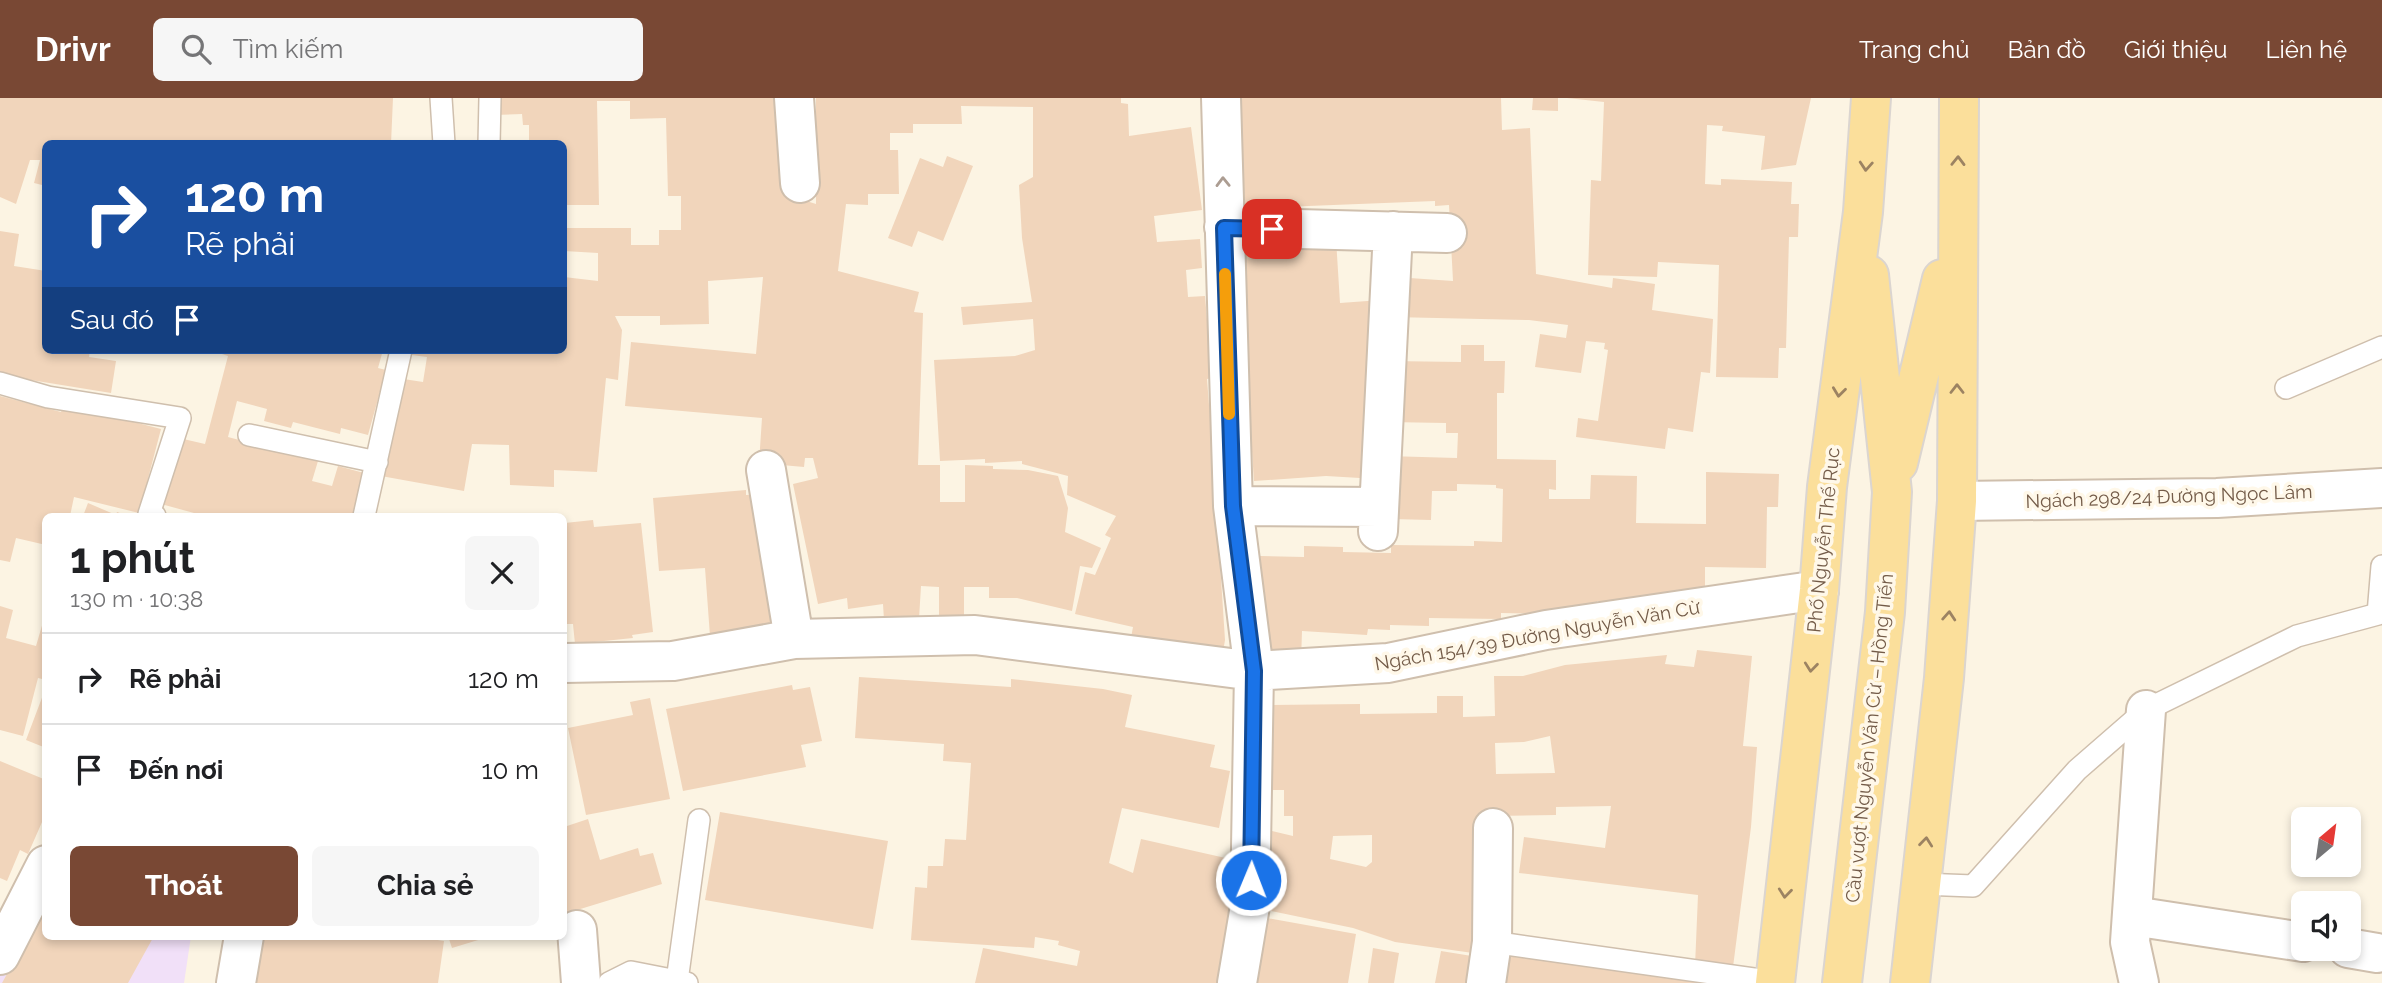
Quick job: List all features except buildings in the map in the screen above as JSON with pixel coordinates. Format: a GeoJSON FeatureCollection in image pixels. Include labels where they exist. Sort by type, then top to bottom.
{"type":"FeatureCollection","features":[{"type":"Feature","properties":{"kind":"main road","name":"Phố Nguyễn Thế Rục"},"geometry":{"type":"LineString","coordinates":[[1775,983],[1819,590],[1827,487],[1863,212],[1871,98]]}},
{"type":"Feature","properties":{"kind":"main road"},"geometry":{"type":"LineString","coordinates":[[1910,983],[1944,678],[1956,501],[1959,98]]}},
{"type":"Feature","properties":{"kind":"main road"},"geometry":{"type":"LineString","coordinates":[[1863,212],[1892,492]]}},
{"type":"Feature","properties":{"kind":"main road"},"geometry":{"type":"LineString","coordinates":[[1892,492],[1957,216]]}},
{"type":"Feature","properties":{"kind":"main road","name":"Cầu vượt Nguyễn Văn Cừ – Hồng Tiến"},"geometry":{"type":"LineString","coordinates":[[1842,983],[1885,612],[1892,492]]}},
{"type":"Feature","properties":{"kind":"street"},"geometry":{"type":"LineString","coordinates":[[794,98],[800,183]]}},
{"type":"Feature","properties":{"kind":"street"},"geometry":{"type":"LineString","coordinates":[[1221,98],[1233,506],[1254,671],[1250,905],[1237,983]]}},
{"type":"Feature","properties":{"kind":"street"},"geometry":{"type":"LineString","coordinates":[[1224,228],[1447,233]]}},
{"type":"Feature","properties":{"kind":"street"},"geometry":{"type":"LineString","coordinates":[[1233,506],[1379,519],[1393,231]]}},
{"type":"Feature","properties":{"kind":"street"},"geometry":{"type":"LineString","coordinates":[[766,470],[793,639]]}},
{"type":"Feature","properties":{"kind":"street","name":"Ngách 298/24 Đường Ngọc Lâm"},"geometry":{"type":"LineString","coordinates":[[1956,501],[2217,498],[2382,488]]}},
{"type":"Feature","properties":{"kind":"street","name":"Ngách 154/39 Đường Nguyễn Văn Cừ"},"geometry":{"type":"LineString","coordinates":[[567,663],[673,661],[793,639],[975,635],[1254,671],[1388,663],[1546,630],[1819,590]]}},
{"type":"Feature","properties":{"kind":"street"},"geometry":{"type":"LineString","coordinates":[[2139,983],[2130,942],[2146,710]]}},
{"type":"Feature","properties":{"kind":"street"},"geometry":{"type":"LineString","coordinates":[[1486,983],[1492,942],[1493,828]]}},
{"type":"Feature","properties":{"kind":"street"},"geometry":{"type":"LineString","coordinates":[[0,955],[42,873]]}},
{"type":"Feature","properties":{"kind":"street"},"geometry":{"type":"LineString","coordinates":[[2133,916],[2291,940]]}},
{"type":"Feature","properties":{"kind":"street"},"geometry":{"type":"LineString","coordinates":[[577,930],[581,983]]}},
{"type":"Feature","properties":{"kind":"street"},"geometry":{"type":"LineString","coordinates":[[236,983],[243,940]]}},
{"type":"Feature","properties":{"kind":"lane"},"geometry":{"type":"LineString","coordinates":[[441,98],[444,140]]}},
{"type":"Feature","properties":{"kind":"lane"},"geometry":{"type":"LineString","coordinates":[[489,140],[490,98]]}},
{"type":"Feature","properties":{"kind":"lane"},"geometry":{"type":"LineString","coordinates":[[2286,388],[2382,347]]}},
{"type":"Feature","properties":{"kind":"lane"},"geometry":{"type":"LineString","coordinates":[[364,513],[400,354]]}},
{"type":"Feature","properties":{"kind":"lane"},"geometry":{"type":"LineString","coordinates":[[0,383],[48,397],[180,418],[153,513]]}},
{"type":"Feature","properties":{"kind":"lane"},"geometry":{"type":"LineString","coordinates":[[250,435],[377,462]]}},
{"type":"Feature","properties":{"kind":"lane"},"geometry":{"type":"LineString","coordinates":[[1921,884],[1973,886],[2077,770],[2146,710],[2297,636],[2378,614],[2382,566]]}},
{"type":"Feature","properties":{"kind":"lane"},"geometry":{"type":"LineString","coordinates":[[609,983],[631,972],[682,982],[699,820]]}},
{"type":"Feature","properties":{"kind":"lane"},"geometry":{"type":"LineString","coordinates":[[1492,942],[1775,983]]}},
{"type":"Feature","properties":{"kind":"shaded area"},"geometry":{"type":"Polygon","coordinates":[[[42,939],[190,940],[184,983],[0,983],[0,968],[42,939]]]}},
{"type":"Feature","properties":{"kind":"slow traffic"},"geometry":{"type":"LineString","coordinates":[[1225,274],[1229,414]]}},
{"type":"Feature","properties":{"kind":"route"},"geometry":{"type":"LineString","coordinates":[[1251,880],[1254,671],[1233,506],[1224,228],[1272,229]]}}]}
